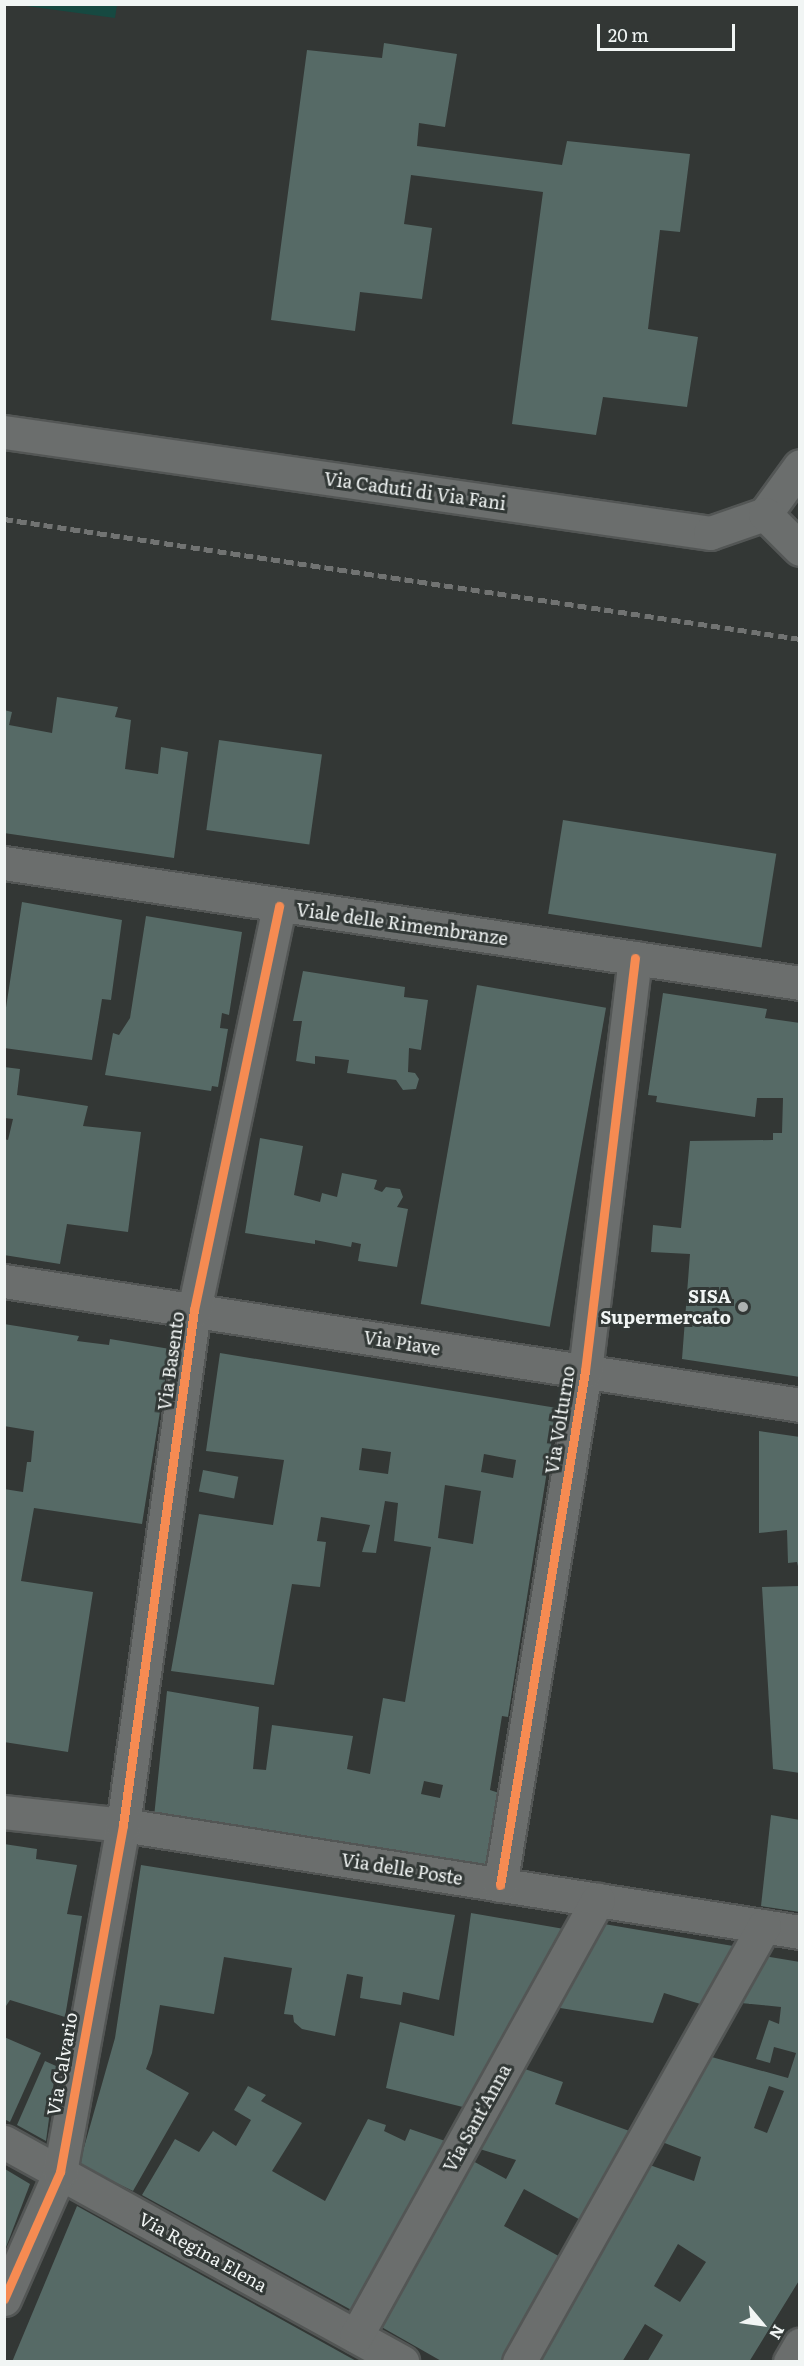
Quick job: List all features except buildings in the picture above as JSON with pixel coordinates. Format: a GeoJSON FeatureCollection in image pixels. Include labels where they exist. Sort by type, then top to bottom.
{"type":"FeatureCollection","features":[{"type":"Feature","properties":{"kind":"street","name":"Via Caduti di Via Fani"},"geometry":{"type":"LineString","coordinates":[[4,432],[710,533],[765,514]]}},
{"type":"Feature","properties":{"kind":"street"},"geometry":{"type":"LineString","coordinates":[[800,466],[765,514],[800,549]]}},
{"type":"Feature","properties":{"kind":"street","name":"Viale delle Rimembranze"},"geometry":{"type":"LineString","coordinates":[[4,863],[800,983]]}},
{"type":"Feature","properties":{"kind":"street","name":"Via Basento"},"geometry":{"type":"LineString","coordinates":[[123,1825],[194,1310],[279,906]]}},
{"type":"Feature","properties":{"kind":"street","name":"Via Volturno"},"geometry":{"type":"LineString","coordinates":[[500,1885],[585,1371],[635,958]]}},
{"type":"Feature","properties":{"kind":"street","name":"Via Piave"},"geometry":{"type":"LineString","coordinates":[[4,1281],[800,1405]]}},
{"type":"Feature","properties":{"kind":"street","name":"Via delle Poste"},"geometry":{"type":"LineString","coordinates":[[4,1812],[123,1825],[800,1932]]}},
{"type":"Feature","properties":{"kind":"street","name":"Via Calvario"},"geometry":{"type":"LineString","coordinates":[[4,2299],[60,2172],[123,1825]]}},
{"type":"Feature","properties":{"kind":"street","name":"Via Sant'Anna"},"geometry":{"type":"LineString","coordinates":[[356,2336],[598,1900]]}},
{"type":"Feature","properties":{"kind":"street"},"geometry":{"type":"LineString","coordinates":[[519,2361],[764,1926]]}},
{"type":"Feature","properties":{"kind":"street","name":"Via Regina Elena"},"geometry":{"type":"LineString","coordinates":[[4,2142],[402,2361]]}},
{"type":"Feature","properties":{"kind":"street"},"geometry":{"type":"LineString","coordinates":[[790,2361],[800,2345]]}},
{"type":"Feature","properties":{"kind":"green space"},"geometry":{"type":"Polygon","coordinates":[[[19,5],[117,5],[115,18],[19,5]]]}},
{"type":"Feature","properties":{"kind":"railway"},"geometry":{"type":"LineString","coordinates":[[4,519],[800,639]]}},
{"type":"Feature","properties":{"kind":"cycle path"},"geometry":{"type":"LineString","coordinates":[[4,2299],[60,2172],[123,1825],[194,1310],[279,906]]}},
{"type":"Feature","properties":{"kind":"cycle path"},"geometry":{"type":"LineString","coordinates":[[500,1885],[585,1371],[635,958]]}},
{"type":"Feature","properties":{"kind":"place","name":"SISA Supermercato"},"geometry":{"type":"Point","coordinates":[743,1307]}}]}
